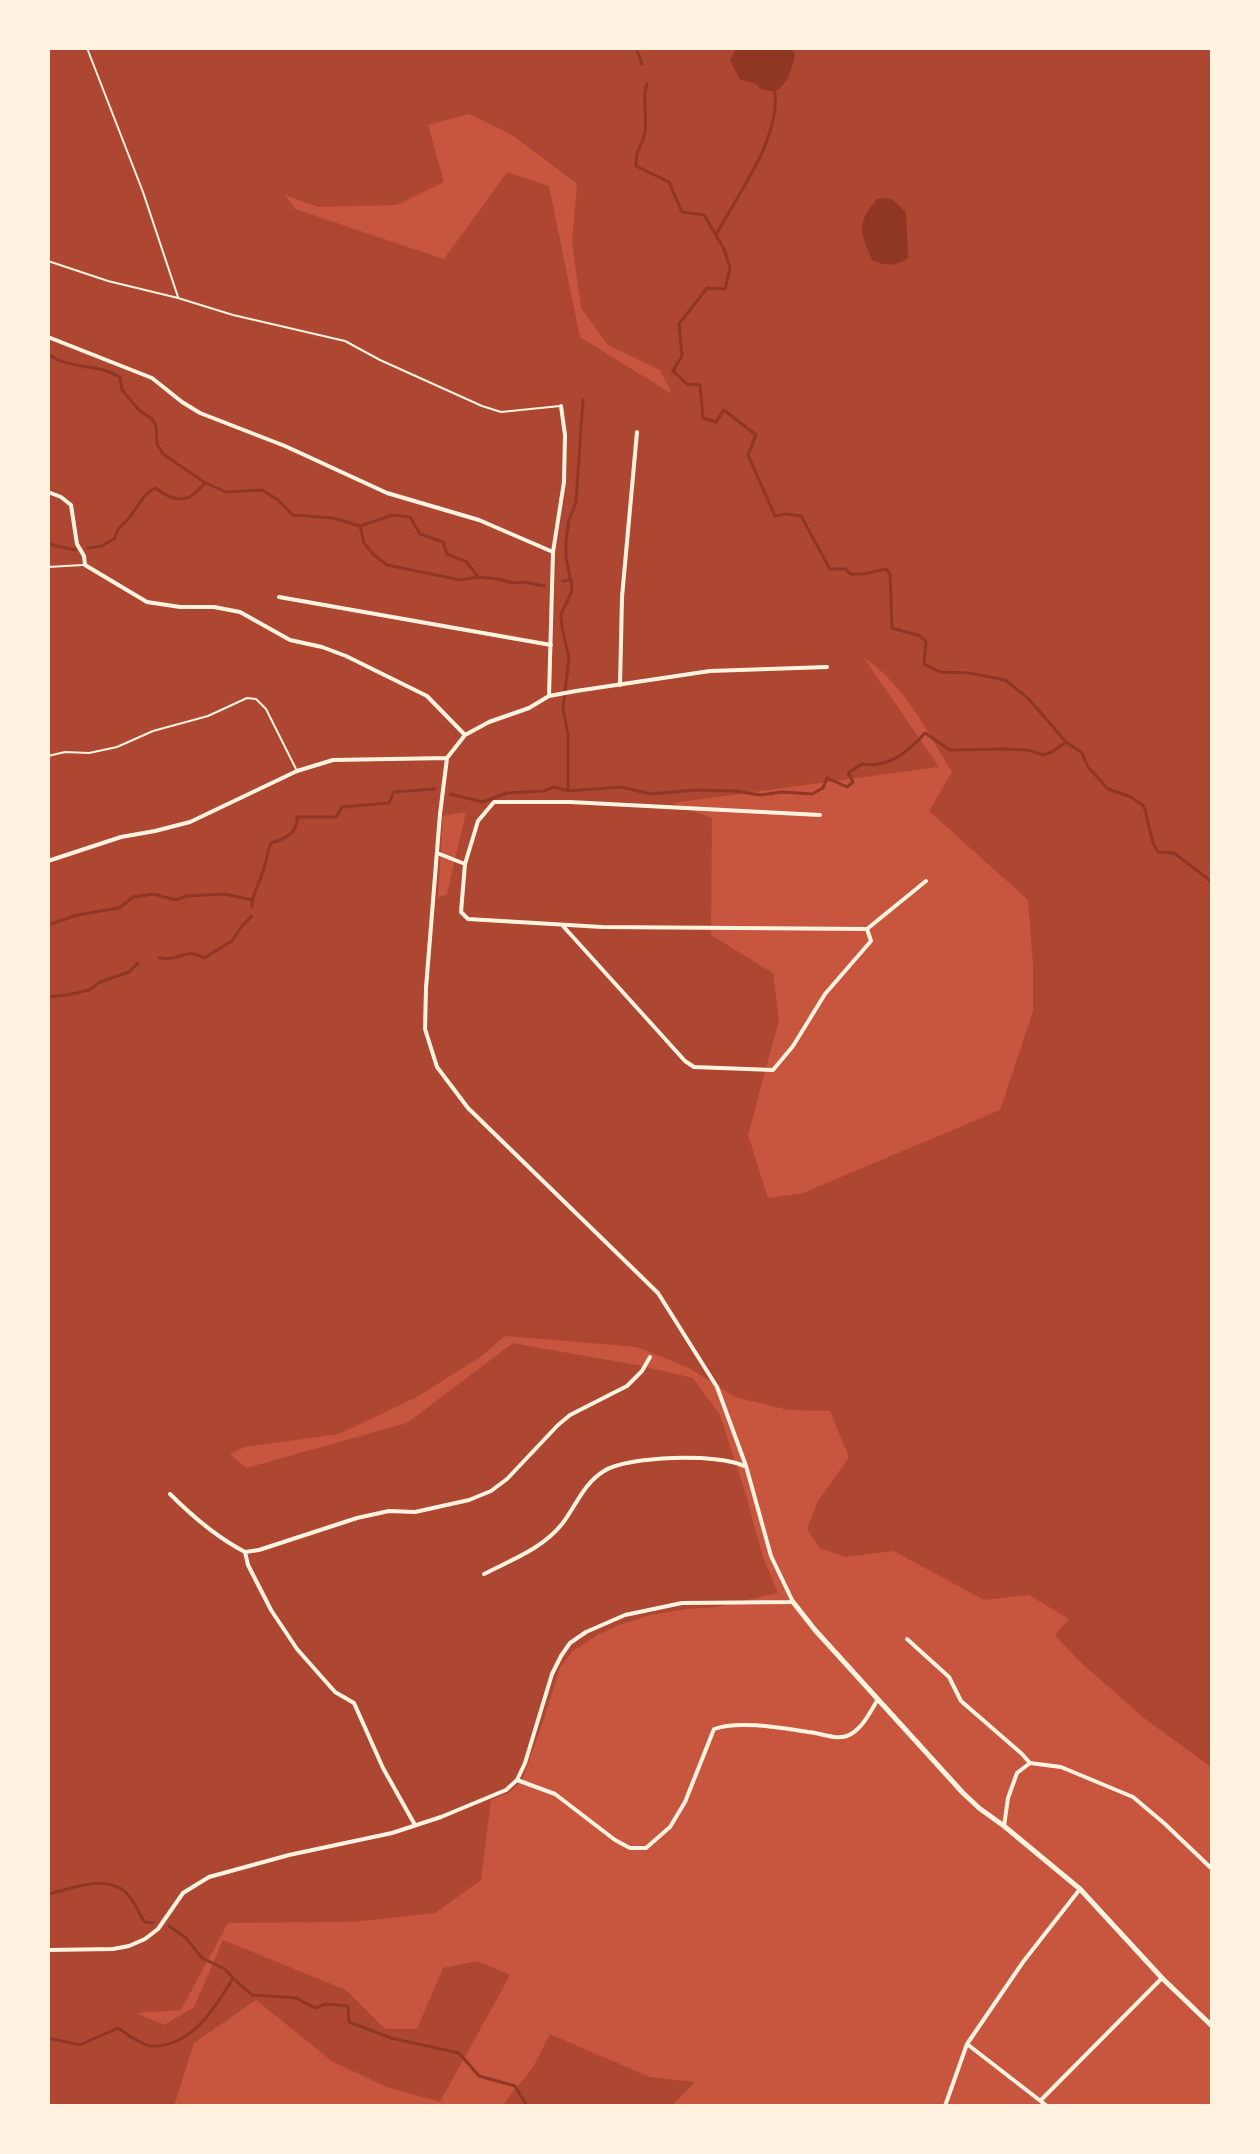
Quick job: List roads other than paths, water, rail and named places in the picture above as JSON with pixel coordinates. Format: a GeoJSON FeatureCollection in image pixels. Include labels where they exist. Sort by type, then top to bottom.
{"type":"FeatureCollection","features":[{"type":"Feature","properties":{"kind":"street"},"geometry":{"type":"LineString","coordinates":[[48,337],[152,378],[200,413],[285,446],[387,493],[479,520],[553,552]]}},
{"type":"Feature","properties":{"kind":"street"},"geometry":{"type":"LineString","coordinates":[[549,696],[553,552],[564,482],[565,435],[561,406]]}},
{"type":"Feature","properties":{"kind":"street"},"geometry":{"type":"LineString","coordinates":[[620,685],[622,597],[637,432]]}},
{"type":"Feature","properties":{"kind":"street"},"geometry":{"type":"LineString","coordinates":[[48,492],[71,505],[77,544],[85,565],[147,602],[240,612],[290,640],[346,656],[427,696],[465,735]]}},
{"type":"Feature","properties":{"kind":"street"},"geometry":{"type":"LineString","coordinates":[[279,597],[551,645]]}},
{"type":"Feature","properties":{"kind":"street"},"geometry":{"type":"LineString","coordinates":[[827,667],[710,671],[549,696],[529,708],[489,722],[465,735],[447,758],[425,1029],[437,1067],[468,1108],[658,1293],[717,1387],[746,1466],[771,1556],[793,1602],[815,1630],[963,1793],[1080,1889],[1162,1978],[1212,2026]]}},
{"type":"Feature","properties":{"kind":"street"},"geometry":{"type":"LineString","coordinates":[[48,861],[121,837],[190,822],[297,771],[333,760],[447,758]]}},
{"type":"Feature","properties":{"kind":"street"},"geometry":{"type":"LineString","coordinates":[[820,815],[570,802],[494,802],[478,821],[465,864],[461,912],[468,919],[615,927],[867,929],[926,881]]}},
{"type":"Feature","properties":{"kind":"street"},"geometry":{"type":"LineString","coordinates":[[437,853],[465,864]]}},
{"type":"Feature","properties":{"kind":"street"},"geometry":{"type":"LineString","coordinates":[[561,924],[685,1061],[694,1067],[773,1070],[793,1046],[825,994],[871,941],[867,929]]}},
{"type":"Feature","properties":{"kind":"street"},"geometry":{"type":"LineString","coordinates":[[170,1494],[195,1519],[245,1552],[357,1518],[389,1511],[415,1512],[469,1500],[491,1491],[507,1479],[570,1415],[627,1386],[642,1371],[650,1357]]}},
{"type":"Feature","properties":{"kind":"street"},"geometry":{"type":"LineString","coordinates":[[484,1574],[548,1539],[563,1523],[585,1488],[606,1469],[624,1464],[692,1457],[735,1461],[746,1466]]}},
{"type":"Feature","properties":{"kind":"street"},"geometry":{"type":"LineString","coordinates":[[245,1552],[265,1599],[297,1649],[335,1692],[354,1703],[383,1768],[415,1825]]}},
{"type":"Feature","properties":{"kind":"street"},"geometry":{"type":"LineString","coordinates":[[48,1950],[129,1946],[158,1929],[183,1893],[209,1877],[289,1855],[392,1833],[506,1790],[517,1780],[525,1763],[552,1674],[561,1656],[570,1643],[586,1632],[625,1615],[682,1603],[793,1602]]}},
{"type":"Feature","properties":{"kind":"street"},"geometry":{"type":"LineString","coordinates":[[907,1639],[949,1677],[961,1701],[1030,1763],[1061,1767],[1133,1797],[1212,1869]]}},
{"type":"Feature","properties":{"kind":"street"},"geometry":{"type":"LineString","coordinates":[[517,1780],[555,1794],[630,1848],[646,1848],[670,1827],[685,1802],[714,1729],[724,1725],[760,1727],[838,1738],[851,1734],[866,1719],[878,1699]]}},
{"type":"Feature","properties":{"kind":"street"},"geometry":{"type":"LineString","coordinates":[[1004,1826],[1008,1798],[1017,1773],[1030,1763]]}},
{"type":"Feature","properties":{"kind":"street"},"geometry":{"type":"LineString","coordinates":[[945,2106],[967,2044],[1023,1962],[1080,1889]]}},
{"type":"Feature","properties":{"kind":"street"},"geometry":{"type":"LineString","coordinates":[[1041,2100],[1162,1978]]}},
{"type":"Feature","properties":{"kind":"street"},"geometry":{"type":"LineString","coordinates":[[967,2044],[1047,2106]]}},
{"type":"Feature","properties":{"kind":"lane"},"geometry":{"type":"LineString","coordinates":[[87,48],[143,192],[178,298]]}},
{"type":"Feature","properties":{"kind":"lane"},"geometry":{"type":"LineString","coordinates":[[48,261],[233,315],[345,341],[380,360],[501,412],[561,406]]}},
{"type":"Feature","properties":{"kind":"lane"},"geometry":{"type":"LineString","coordinates":[[48,567],[85,565]]}},
{"type":"Feature","properties":{"kind":"lane"},"geometry":{"type":"LineString","coordinates":[[48,756],[117,747],[153,731],[208,716],[247,698],[256,699],[266,709],[297,771]]}},
{"type":"Feature","properties":{"kind":"waterway"},"geometry":{"type":"LineString","coordinates":[[636,48],[642,64]]}},
{"type":"Feature","properties":{"kind":"waterway"},"geometry":{"type":"LineString","coordinates":[[647,84],[645,129],[636,166],[669,182],[682,212],[704,215],[724,249],[730,268],[725,289],[707,288],[679,324],[682,356],[673,371],[687,384],[700,385],[703,418],[716,422],[724,410],[756,435],[748,455],[775,516],[801,516],[830,569],[845,569],[851,574],[886,569],[890,574],[892,628],[920,636],[926,642],[924,664],[940,672],[970,673],[1005,680],[1028,698],[1066,742],[1082,753],[1088,767],[1108,789],[1131,797],[1144,806],[1158,852],[1174,853],[1212,884]]}},
{"type":"Feature","properties":{"kind":"waterway"},"geometry":{"type":"LineString","coordinates":[[717,233],[766,143],[775,105],[774,87]]}},
{"type":"Feature","properties":{"kind":"waterway"},"geometry":{"type":"LineString","coordinates":[[48,354],[65,362],[120,377],[122,390],[156,426],[157,444],[163,454],[204,482]]}},
{"type":"Feature","properties":{"kind":"waterway"},"geometry":{"type":"LineString","coordinates":[[570,578],[566,540],[576,502],[583,400]]}},
{"type":"Feature","properties":{"kind":"waterway"},"geometry":{"type":"LineString","coordinates":[[88,548],[102,546],[115,538],[118,529],[155,488],[180,499],[190,497],[206,483],[226,492],[262,490],[293,515],[333,518],[360,526],[393,515],[410,517],[420,534],[443,542],[447,554],[467,562],[478,577],[544,586]]}},
{"type":"Feature","properties":{"kind":"waterway"},"geometry":{"type":"LineString","coordinates":[[360,526],[364,543],[387,565],[460,580],[478,577]]}},
{"type":"Feature","properties":{"kind":"waterway"},"geometry":{"type":"LineString","coordinates":[[48,544],[75,550]]}},
{"type":"Feature","properties":{"kind":"waterway"},"geometry":{"type":"LineString","coordinates":[[563,581],[571,580],[572,591],[561,614],[569,658],[563,708],[568,735],[568,791]]}},
{"type":"Feature","properties":{"kind":"waterway"},"geometry":{"type":"LineString","coordinates":[[450,794],[483,802],[507,793],[544,791],[554,787],[568,791],[621,787],[651,794],[695,790],[761,795],[782,792],[812,794],[823,788],[827,778],[847,787],[853,782],[848,773],[862,764],[881,764],[897,757],[925,733],[950,750],[1028,750],[1043,755],[1066,742]]}},
{"type":"Feature","properties":{"kind":"waterway"},"geometry":{"type":"LineString","coordinates":[[252,906],[271,843],[290,834],[297,817],[336,817],[342,807],[389,803],[394,792],[435,789]]}},
{"type":"Feature","properties":{"kind":"waterway"},"geometry":{"type":"LineString","coordinates":[[48,925],[77,915],[119,908],[133,897],[153,894],[176,900],[186,896],[224,894],[252,900]]}},
{"type":"Feature","properties":{"kind":"waterway"},"geometry":{"type":"LineString","coordinates":[[159,958],[190,954],[204,958],[232,941],[252,916]]}},
{"type":"Feature","properties":{"kind":"waterway"},"geometry":{"type":"LineString","coordinates":[[48,997],[89,990],[100,982],[129,972],[138,963]]}},
{"type":"Feature","properties":{"kind":"waterway"},"geometry":{"type":"LineString","coordinates":[[48,1894],[86,1884],[114,1886],[130,1897],[145,1922],[153,1923]]}},
{"type":"Feature","properties":{"kind":"waterway"},"geometry":{"type":"LineString","coordinates":[[169,1926],[186,1938],[202,1958],[225,1969],[233,1978]]}},
{"type":"Feature","properties":{"kind":"waterway"},"geometry":{"type":"LineString","coordinates":[[48,2038],[80,2045],[118,2028],[147,2045],[165,2045],[190,2033],[200,2024],[233,1978],[252,1995],[296,1998],[315,2008],[326,2004],[348,2006],[349,2022],[391,2038],[459,2053],[479,2076],[515,2086],[527,2106]]}}]}
